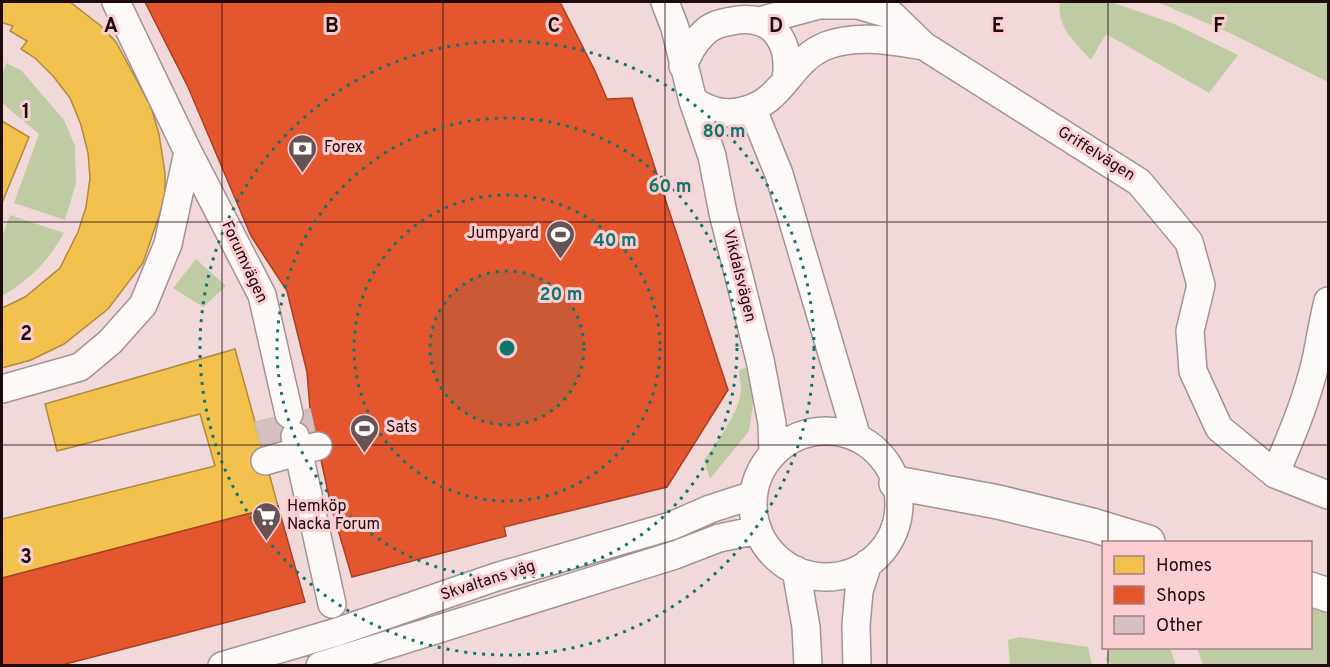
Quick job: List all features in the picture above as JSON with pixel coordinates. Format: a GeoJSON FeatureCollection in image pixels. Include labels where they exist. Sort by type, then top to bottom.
{"type":"FeatureCollection","features":[{"type":"Feature","properties":{"kind":"highway"},"geometry":{"type":"LineString","coordinates":[[896,483],[998,502],[1092,525],[1142,541]]}},
{"type":"Feature","properties":{"kind":"highway"},"geometry":{"type":"LineString","coordinates":[[1312,589],[1329,595]]}},
{"type":"Feature","properties":{"kind":"street","name":"Forumvägen"},"geometry":{"type":"LineString","coordinates":[[116,2],[118,31],[188,152],[244,240],[262,295],[300,437],[332,604]]}},
{"type":"Feature","properties":{"kind":"street","name":"Vikdalsvägen"},"geometry":{"type":"LineString","coordinates":[[665,2],[675,28],[693,101],[712,156],[723,213],[760,360],[772,423],[773,453]]}},
{"type":"Feature","properties":{"kind":"street"},"geometry":{"type":"LineString","coordinates":[[693,101],[707,109],[727,114],[753,110],[775,94],[786,80],[789,64],[784,45],[775,32],[754,19],[716,2]]}},
{"type":"Feature","properties":{"kind":"street","name":"Griffelvägen"},"geometry":{"type":"LineString","coordinates":[[754,19],[819,5],[858,5],[892,15],[924,46],[1139,182],[1189,242],[1201,285],[1190,331],[1193,371],[1219,428],[1275,474],[1329,495]]}},
{"type":"Feature","properties":{"kind":"street"},"geometry":{"type":"LineString","coordinates":[[683,66],[691,48],[704,32],[717,24],[754,19]]}},
{"type":"Feature","properties":{"kind":"street","name":"Griffelvägen"},"geometry":{"type":"LineString","coordinates":[[786,80],[801,62],[826,45],[855,39],[884,40],[924,46]]}},
{"type":"Feature","properties":{"kind":"street"},"geometry":{"type":"LineString","coordinates":[[753,110],[779,174],[857,438]]}},
{"type":"Feature","properties":{"kind":"street"},"geometry":{"type":"LineString","coordinates":[[2,389],[80,366],[110,342],[143,305],[168,244],[188,152]]}},
{"type":"Feature","properties":{"kind":"street"},"geometry":{"type":"LineString","coordinates":[[1275,474],[1295,429],[1316,361],[1329,301]]}},
{"type":"Feature","properties":{"kind":"street"},"geometry":{"type":"LineString","coordinates":[[812,432],[843,433],[857,438],[881,456],[896,483],[898,512],[889,541],[868,563],[848,573],[825,577],[796,570],[773,554],[758,530],[753,507],[757,480],[773,453],[784,444],[812,432]]}},
{"type":"Feature","properties":{"kind":"street"},"geometry":{"type":"LineString","coordinates":[[266,461],[300,437]]}},
{"type":"Feature","properties":{"kind":"street","name":"Skvaltans väg"},"geometry":{"type":"LineString","coordinates":[[222,666],[337,632],[496,577],[671,526],[710,509],[753,495]]}},
{"type":"Feature","properties":{"kind":"street","name":"Skvaltans väg"},"geometry":{"type":"LineString","coordinates":[[320,666],[675,555],[719,538],[758,530]]}},
{"type":"Feature","properties":{"kind":"street"},"geometry":{"type":"LineString","coordinates":[[857,666],[856,625],[859,591],[868,563]]}},
{"type":"Feature","properties":{"kind":"street"},"geometry":{"type":"LineString","coordinates":[[796,570],[806,627],[808,666]]}},
{"type":"Feature","properties":{"kind":"green space"},"geometry":{"type":"Polygon","coordinates":[[[1060,2],[1111,2],[1172,23],[1238,55],[1209,93],[1106,34],[1091,60],[1064,27],[1060,2]]]}},
{"type":"Feature","properties":{"kind":"green space"},"geometry":{"type":"Polygon","coordinates":[[[1157,2],[1328,2],[1328,82],[1230,33],[1157,2]]]}},
{"type":"Feature","properties":{"kind":"green space"},"geometry":{"type":"Polygon","coordinates":[[[6,63],[21,70],[64,120],[75,146],[76,183],[65,220],[14,203],[39,134],[2,103],[2,76],[6,63]]]}},
{"type":"Feature","properties":{"kind":"green space"},"geometry":{"type":"Polygon","coordinates":[[[10,215],[64,233],[38,269],[21,284],[2,296],[2,237],[10,215]]]}},
{"type":"Feature","properties":{"kind":"green space"},"geometry":{"type":"Polygon","coordinates":[[[196,259],[226,286],[203,307],[173,288],[196,259]]]}},
{"type":"Feature","properties":{"kind":"green space"},"geometry":{"type":"Polygon","coordinates":[[[751,366],[754,398],[749,431],[710,479],[704,460],[737,407],[741,389],[739,370],[751,366]]]}},
{"type":"Feature","properties":{"kind":"green space"},"geometry":{"type":"Polygon","coordinates":[[[1312,607],[1328,614],[1328,665],[1203,665],[1197,649],[1312,649],[1312,607]]]}},
{"type":"Feature","properties":{"kind":"green space"},"geometry":{"type":"Polygon","coordinates":[[[1020,637],[1088,647],[1092,665],[1010,665],[1008,640],[1020,637]]]}},
{"type":"Feature","properties":{"kind":"green space"},"geometry":{"type":"Polygon","coordinates":[[[1110,649],[1170,649],[1176,665],[1113,665],[1105,660],[1110,649]]]}},
{"type":"Feature","properties":{"kind":"building: Homes"},"geometry":{"type":"Polygon","coordinates":[[[2,2],[70,2],[101,26],[116,42],[151,107],[159,134],[165,173],[165,198],[143,263],[108,309],[64,344],[31,360],[2,368],[2,308],[25,297],[60,268],[78,232],[86,207],[90,178],[88,153],[81,125],[70,98],[35,58],[21,49],[27,41],[10,31],[13,26],[3,23],[2,2]]]}},
{"type":"Feature","properties":{"kind":"building: Homes"},"geometry":{"type":"Polygon","coordinates":[[[2,121],[29,137],[2,203],[2,121]]]}},
{"type":"Feature","properties":{"kind":"building: Homes"},"geometry":{"type":"Polygon","coordinates":[[[235,349],[278,506],[2,578],[2,519],[215,466],[200,414],[57,451],[45,404],[235,349]]]}},
{"type":"Feature","properties":{"kind":"building: Shops"},"geometry":{"type":"Polygon","coordinates":[[[145,2],[560,2],[607,99],[632,98],[728,390],[667,487],[504,527],[506,536],[352,577],[331,506],[310,409],[307,372],[287,291],[251,236],[188,87],[145,2]]]}},
{"type":"Feature","properties":{"kind":"building: Shops"},"geometry":{"type":"Polygon","coordinates":[[[278,506],[305,602],[58,666],[2,666],[2,578],[278,506]]]}},
{"type":"Feature","properties":{"kind":"building: Other"},"geometry":{"type":"Polygon","coordinates":[[[310,409],[315,432],[261,445],[255,422],[310,409]]]}},
{"type":"Feature","properties":{"kind":"place","name":"Forex"},"geometry":{"type":"Point","coordinates":[303,174]}},
{"type":"Feature","properties":{"kind":"place","name":"Jumpyard"},"geometry":{"type":"Point","coordinates":[560,260]}},
{"type":"Feature","properties":{"kind":"place","name":"Sats"},"geometry":{"type":"Point","coordinates":[365,454]}},
{"type":"Feature","properties":{"kind":"place","name":"Hemköp Nacka Forum"},"geometry":{"type":"Point","coordinates":[266,542]}}]}
